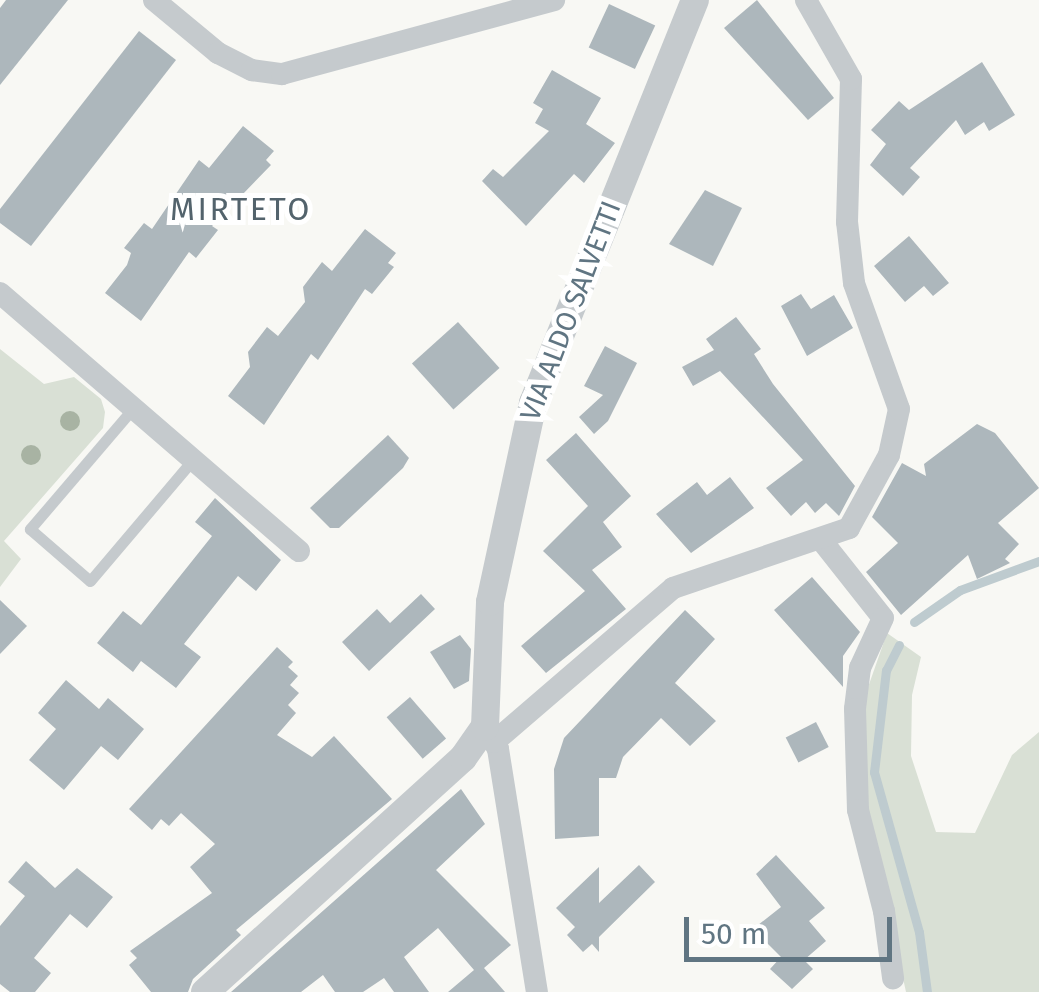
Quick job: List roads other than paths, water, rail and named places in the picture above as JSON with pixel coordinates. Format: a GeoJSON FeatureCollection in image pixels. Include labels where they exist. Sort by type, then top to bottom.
{"type":"FeatureCollection","features":[{"type":"Feature","properties":{"kind":"street"},"geometry":{"type":"LineString","coordinates":[[154,0],[218,53],[252,70],[282,74],[554,0]]}},
{"type":"Feature","properties":{"kind":"street","name":"VIA ALDO SALVETTI"},"geometry":{"type":"LineString","coordinates":[[489,734],[490,602],[533,403],[695,0]]}},
{"type":"Feature","properties":{"kind":"street"},"geometry":{"type":"LineString","coordinates":[[205,992],[489,734],[674,588],[822,542],[849,528],[889,454],[899,409],[854,284],[847,222],[851,78],[806,0]]}},
{"type":"Feature","properties":{"kind":"street"},"geometry":{"type":"LineString","coordinates":[[0,292],[196,456],[299,551]]}},
{"type":"Feature","properties":{"kind":"street"},"geometry":{"type":"LineString","coordinates":[[822,542],[883,618],[860,668],[855,708],[858,810],[884,910],[893,978]]}},
{"type":"Feature","properties":{"kind":"street"},"geometry":{"type":"LineString","coordinates":[[489,734],[537,992]]}},
{"type":"Feature","properties":{"kind":"lane"},"geometry":{"type":"LineString","coordinates":[[135,406],[30,530],[90,581],[196,456]]}},
{"type":"Feature","properties":{"kind":"waterway"},"geometry":{"type":"LineString","coordinates":[[914,622],[960,590],[1039,561]]}},
{"type":"Feature","properties":{"kind":"waterway"},"geometry":{"type":"LineString","coordinates":[[899,645],[886,670],[874,772],[919,932],[927,992]]}},
{"type":"Feature","properties":{"kind":"district","name":"MIRTETO"},"geometry":{"type":"Point","coordinates":[241,209]}}]}
